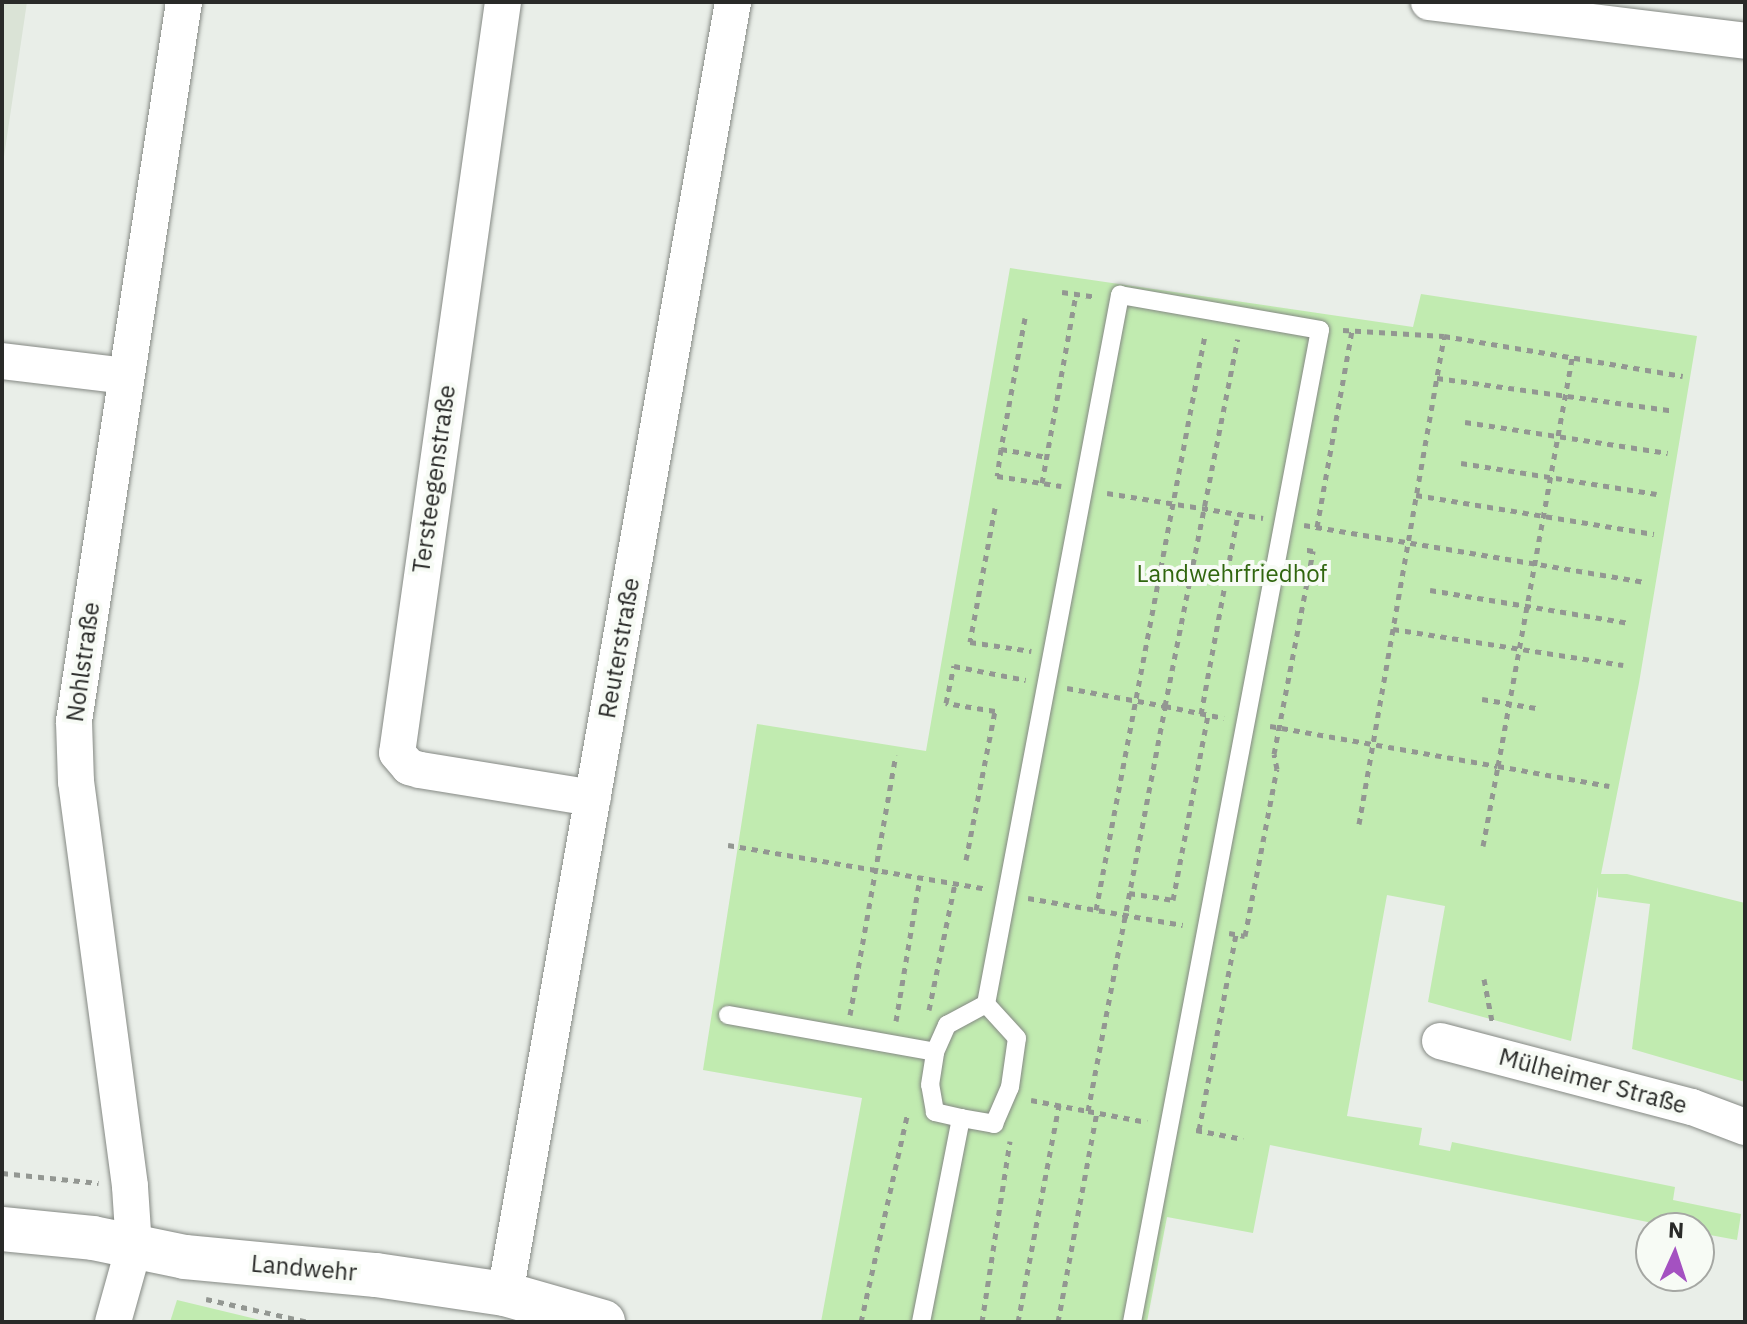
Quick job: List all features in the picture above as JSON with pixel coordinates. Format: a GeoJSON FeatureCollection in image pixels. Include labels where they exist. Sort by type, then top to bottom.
{"type":"FeatureCollection","features":[{"type":"Feature","properties":{"kind":"street","name":"Nohlstraße"},"geometry":{"type":"LineString","coordinates":[[113,1322],[134,1247],[130,1186],[73,742],[77,696],[184,2]]}},
{"type":"Feature","properties":{"kind":"street","name":"Tersteegenstraße"},"geometry":{"type":"LineString","coordinates":[[503,2],[397,753],[409,767],[420,770],[593,798]]}},
{"type":"Feature","properties":{"kind":"street","name":"Reuterstraße"},"geometry":{"type":"LineString","coordinates":[[505,1294],[733,2]]}},
{"type":"Feature","properties":{"kind":"street"},"geometry":{"type":"LineString","coordinates":[[1429,2],[1745,41]]}},
{"type":"Feature","properties":{"kind":"street"},"geometry":{"type":"LineString","coordinates":[[2,361],[126,376]]}},
{"type":"Feature","properties":{"kind":"street","name":"Mülheimer Straße"},"geometry":{"type":"LineString","coordinates":[[1440,1041],[1692,1107],[1745,1127]]}},
{"type":"Feature","properties":{"kind":"street","name":"Landwehr"},"geometry":{"type":"LineString","coordinates":[[2,1229],[185,1257],[376,1275],[505,1294],[603,1322]]}},
{"type":"Feature","properties":{"kind":"lane"},"geometry":{"type":"LineString","coordinates":[[986,1004],[1120,295],[1320,330],[1132,1322]]}},
{"type":"Feature","properties":{"kind":"lane"},"geometry":{"type":"LineString","coordinates":[[986,1004],[1017,1038],[1010,1087],[994,1124],[935,1112],[930,1085],[928,1051],[947,1025],[986,1004]]}},
{"type":"Feature","properties":{"kind":"lane"},"geometry":{"type":"LineString","coordinates":[[728,1015],[928,1051]]}},
{"type":"Feature","properties":{"kind":"lane"},"geometry":{"type":"LineString","coordinates":[[921,1322],[961,1118]]}},
{"type":"Feature","properties":{"kind":"path"},"geometry":{"type":"LineString","coordinates":[[1062,292],[1109,299],[1120,295]]}},
{"type":"Feature","properties":{"kind":"path"},"geometry":{"type":"LineString","coordinates":[[1042,483],[1076,294]]}},
{"type":"Feature","properties":{"kind":"path"},"geometry":{"type":"LineString","coordinates":[[1096,910],[1210,310]]}},
{"type":"Feature","properties":{"kind":"path"},"geometry":{"type":"LineString","coordinates":[[994,1124],[1022,1098],[1088,1111],[1243,315]]}},
{"type":"Feature","properties":{"kind":"path"},"geometry":{"type":"LineString","coordinates":[[1025,318],[1001,449],[1047,457]]}},
{"type":"Feature","properties":{"kind":"path"},"geometry":{"type":"LineString","coordinates":[[1320,330],[1444,336],[1683,376]]}},
{"type":"Feature","properties":{"kind":"path"},"geometry":{"type":"LineString","coordinates":[[1317,527],[1352,331]]}},
{"type":"Feature","properties":{"kind":"path"},"geometry":{"type":"LineString","coordinates":[[1359,824],[1444,336]]}},
{"type":"Feature","properties":{"kind":"path"},"geometry":{"type":"LineString","coordinates":[[1483,846],[1572,358]]}},
{"type":"Feature","properties":{"kind":"path"},"geometry":{"type":"LineString","coordinates":[[1437,378],[1674,411]]}},
{"type":"Feature","properties":{"kind":"path"},"geometry":{"type":"LineString","coordinates":[[1465,422],[1668,453]]}},
{"type":"Feature","properties":{"kind":"path"},"geometry":{"type":"LineString","coordinates":[[1461,463],[1657,494]]}},
{"type":"Feature","properties":{"kind":"path"},"geometry":{"type":"LineString","coordinates":[[1416,495],[1654,534]]}},
{"type":"Feature","properties":{"kind":"path"},"geometry":{"type":"LineString","coordinates":[[995,508],[970,642],[1052,655]]}},
{"type":"Feature","properties":{"kind":"path"},"geometry":{"type":"LineString","coordinates":[[1129,893],[1173,900],[1238,514]]}},
{"type":"Feature","properties":{"kind":"path"},"geometry":{"type":"LineString","coordinates":[[1245,936],[1277,769],[1274,754],[1313,551],[1279,544]]}},
{"type":"Feature","properties":{"kind":"path"},"geometry":{"type":"LineString","coordinates":[[1430,590],[1629,623]]}},
{"type":"Feature","properties":{"kind":"path"},"geometry":{"type":"LineString","coordinates":[[1393,629],[1623,665]]}},
{"type":"Feature","properties":{"kind":"path"},"geometry":{"type":"LineString","coordinates":[[1482,699],[1536,708]]}},
{"type":"Feature","properties":{"kind":"path"},"geometry":{"type":"LineString","coordinates":[[1165,706],[1609,786]]}},
{"type":"Feature","properties":{"kind":"path"},"geometry":{"type":"LineString","coordinates":[[846,1036],[896,755]]}},
{"type":"Feature","properties":{"kind":"path"},"geometry":{"type":"LineString","coordinates":[[891,1045],[920,878]]}},
{"type":"Feature","properties":{"kind":"path"},"geometry":{"type":"LineString","coordinates":[[928,1051],[955,883]]}},
{"type":"Feature","properties":{"kind":"path"},"geometry":{"type":"LineString","coordinates":[[1199,1130],[1236,934]]}},
{"type":"Feature","properties":{"kind":"path"},"geometry":{"type":"LineString","coordinates":[[861,1322],[913,1091],[935,1112]]}},
{"type":"Feature","properties":{"kind":"path"},"geometry":{"type":"LineString","coordinates":[[1018,1322],[1059,1105]]}},
{"type":"Feature","properties":{"kind":"path"},"geometry":{"type":"LineString","coordinates":[[982,1322],[1011,1156],[1011,1108]]}},
{"type":"Feature","properties":{"kind":"path"},"geometry":{"type":"LineString","coordinates":[[1058,1322],[1097,1112]]}},
{"type":"Feature","properties":{"kind":"path"},"geometry":{"type":"LineString","coordinates":[[2,1173],[130,1186]]}},
{"type":"Feature","properties":{"kind":"shaded area"},"geometry":{"type":"Polygon","coordinates":[[[2,2],[27,2],[2,170],[2,2]]]}},
{"type":"Feature","properties":{"kind":"green space","name":"Landwehrfriedhof"},"geometry":{"type":"Polygon","coordinates":[[[1010,268],[1413,327],[1421,294],[1697,336],[1639,683],[1601,874],[1627,874],[1745,903],[1745,1082],[1632,1049],[1650,904],[1598,897],[1598,887],[1571,1041],[1428,1002],[1445,906],[1387,895],[1347,1116],[1422,1128],[1419,1145],[1450,1151],[1452,1142],[1675,1187],[1673,1200],[1741,1214],[1737,1240],[1715,1236],[1715,1212],[1635,1212],[1635,1219],[1270,1145],[1253,1233],[1167,1217],[1147,1322],[821,1322],[862,1098],[703,1070],[757,724],[926,751],[1010,268]]]}},
{"type":"Feature","properties":{"kind":"green space"},"geometry":{"type":"Polygon","coordinates":[[[177,1300],[268,1322],[170,1322],[177,1300]]]}}]}
